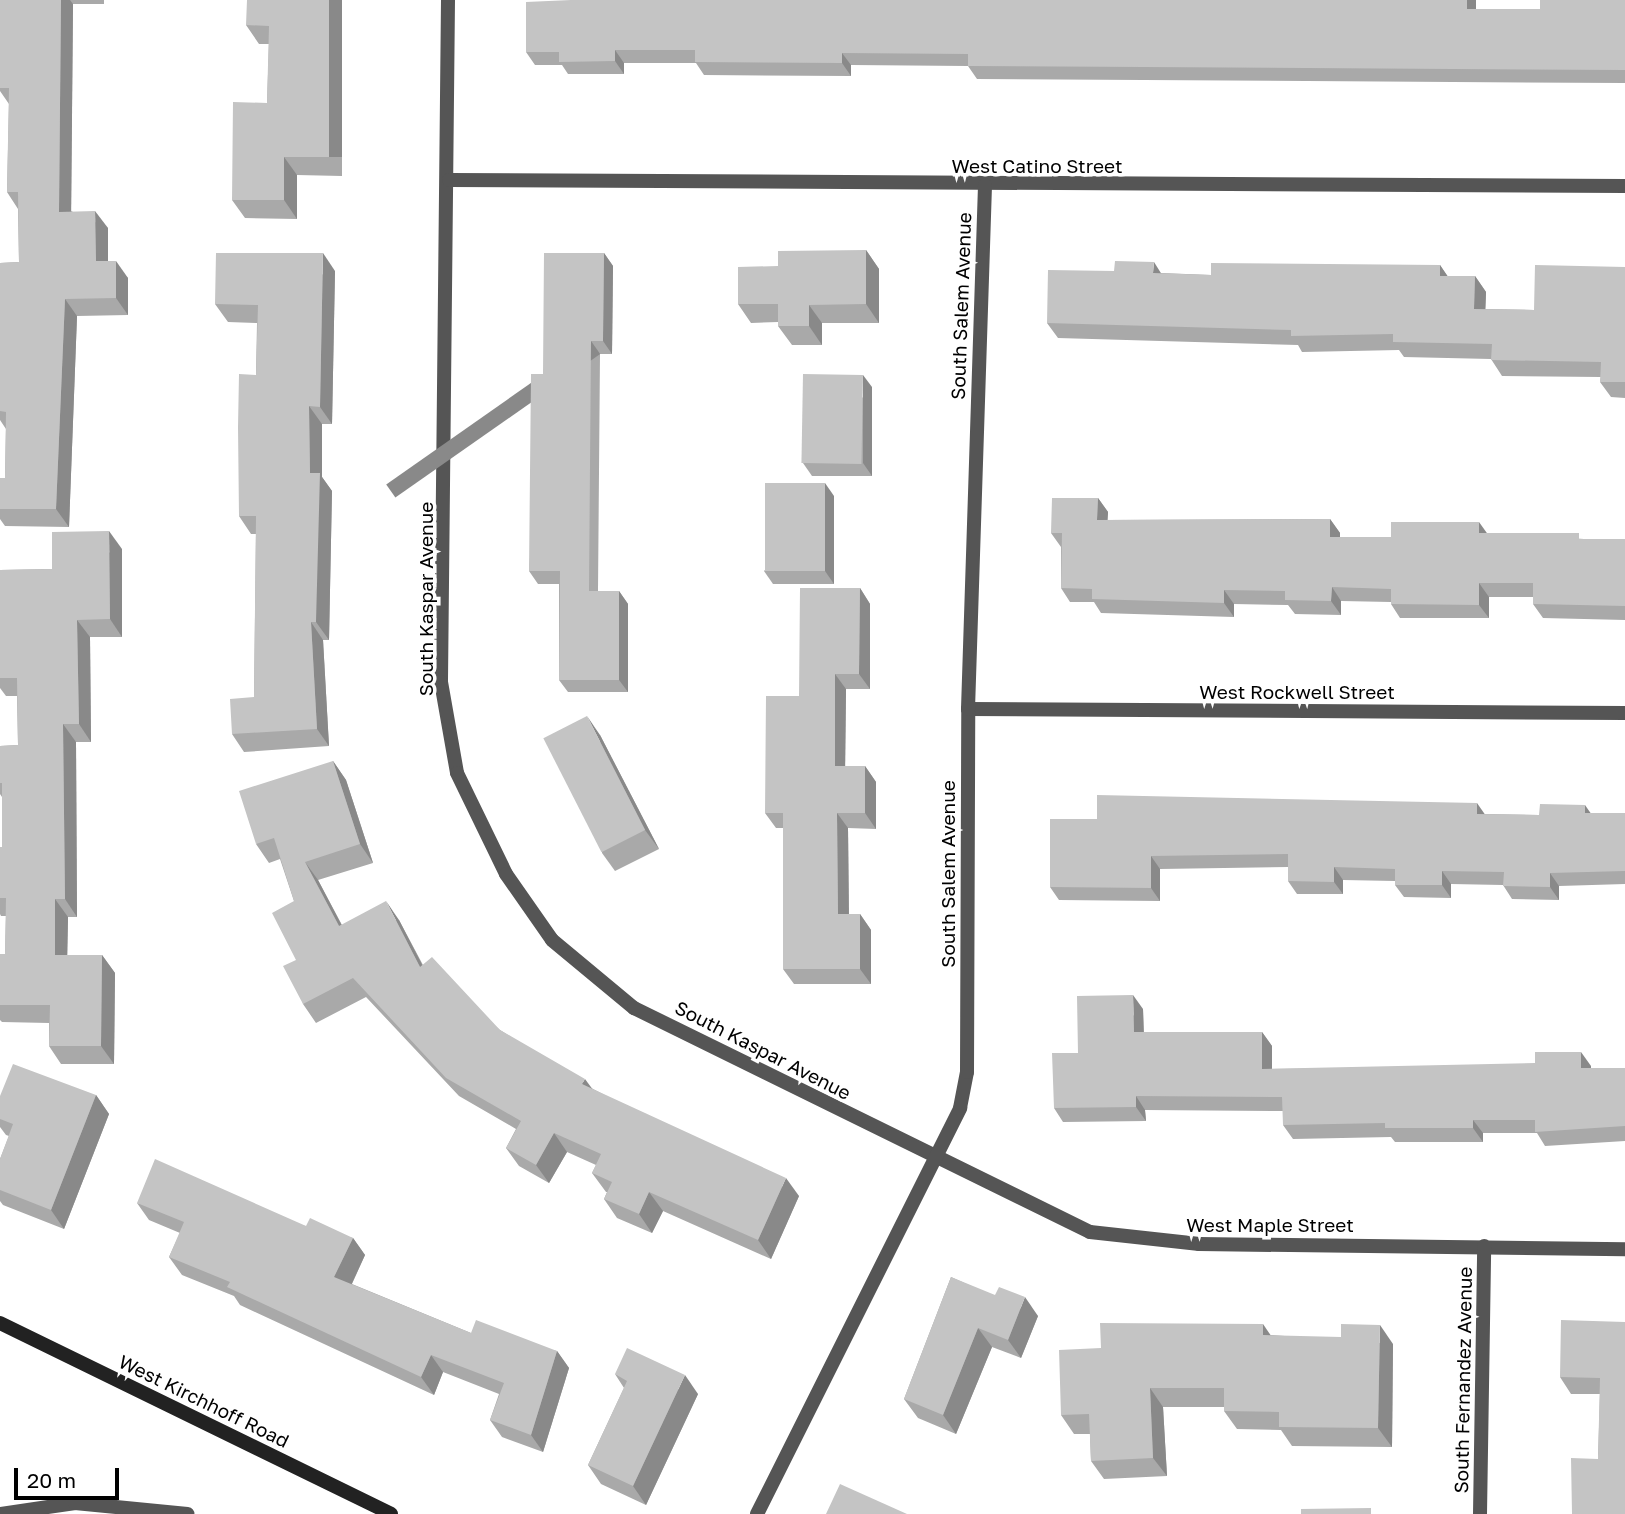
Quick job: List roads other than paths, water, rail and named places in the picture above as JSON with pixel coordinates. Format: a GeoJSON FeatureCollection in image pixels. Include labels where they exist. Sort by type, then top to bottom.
{"type":"FeatureCollection","features":[{"type":"Feature","properties":{"kind":"main road","name":"West Kirchhoff Road"},"geometry":{"type":"LineString","coordinates":[[0,1323],[391,1514]]}},
{"type":"Feature","properties":{"kind":"street","name":"South Kaspar Avenue"},"geometry":{"type":"LineString","coordinates":[[448,0],[449,180],[442,682],[457,773],[506,874],[552,940],[634,1008],[933,1157]]}},
{"type":"Feature","properties":{"kind":"street","name":"West Catino Street"},"geometry":{"type":"LineString","coordinates":[[449,180],[985,185],[1625,186]]}},
{"type":"Feature","properties":{"kind":"street","name":"South Salem Avenue"},"geometry":{"type":"LineString","coordinates":[[757,1514],[933,1157],[960,1108],[967,1072],[968,709],[985,185]]}},
{"type":"Feature","properties":{"kind":"street","name":"West Rockwell Street"},"geometry":{"type":"LineString","coordinates":[[968,709],[1625,713]]}},
{"type":"Feature","properties":{"kind":"street","name":"West Maple Street"},"geometry":{"type":"LineString","coordinates":[[933,1157],[1090,1231],[1124,1239],[1625,1249]]}},
{"type":"Feature","properties":{"kind":"street","name":"South Fernandez Avenue"},"geometry":{"type":"LineString","coordinates":[[1480,1514],[1484,1246]]}},
{"type":"Feature","properties":{"kind":"street"},"geometry":{"type":"LineString","coordinates":[[0,1514],[75,1503],[187,1514]]}}]}
